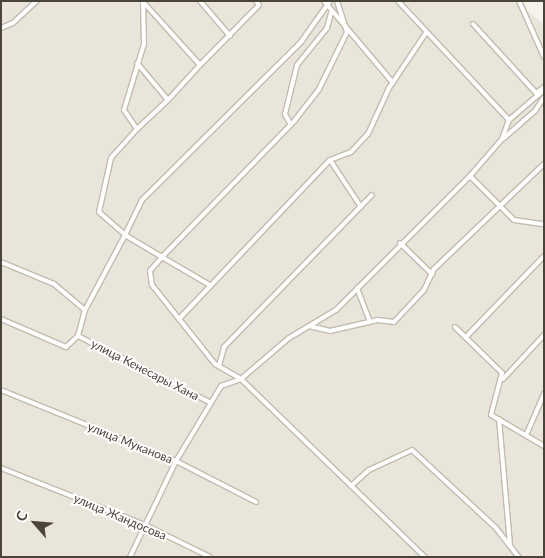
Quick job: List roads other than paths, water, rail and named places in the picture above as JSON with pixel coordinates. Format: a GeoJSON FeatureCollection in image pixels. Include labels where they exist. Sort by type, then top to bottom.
{"type":"FeatureCollection","features":[{"type":"Feature","properties":{"kind":"street"},"geometry":{"type":"LineString","coordinates":[[1,28],[13,24],[36,1]]}},
{"type":"Feature","properties":{"kind":"street"},"geometry":{"type":"LineString","coordinates":[[200,1],[230,36]]}},
{"type":"Feature","properties":{"kind":"street"},"geometry":{"type":"LineString","coordinates":[[324,1],[326,8],[393,83]]}},
{"type":"Feature","properties":{"kind":"street"},"geometry":{"type":"LineString","coordinates":[[78,336],[85,310],[142,200],[302,42],[330,1]]}},
{"type":"Feature","properties":{"kind":"street"},"geometry":{"type":"LineString","coordinates":[[337,1],[348,32],[318,89],[291,125],[150,271],[152,285],[219,366],[241,379],[425,557]]}},
{"type":"Feature","properties":{"kind":"street"},"geometry":{"type":"LineString","coordinates":[[398,1],[509,120]]}},
{"type":"Feature","properties":{"kind":"street"},"geometry":{"type":"LineString","coordinates":[[519,1],[544,57]]}},
{"type":"Feature","properties":{"kind":"street"},"geometry":{"type":"LineString","coordinates":[[144,2],[200,65]]}},
{"type":"Feature","properties":{"kind":"street"},"geometry":{"type":"LineString","coordinates":[[137,129],[124,110],[144,44],[144,2]]}},
{"type":"Feature","properties":{"kind":"street"},"geometry":{"type":"LineString","coordinates":[[208,284],[125,235],[100,212],[111,158],[137,129],[230,36],[259,2]]}},
{"type":"Feature","properties":{"kind":"street"},"geometry":{"type":"LineString","coordinates":[[291,125],[285,114],[297,65],[328,28],[331,13]]}},
{"type":"Feature","properties":{"kind":"street"},"geometry":{"type":"LineString","coordinates":[[473,24],[536,93]]}},
{"type":"Feature","properties":{"kind":"street"},"geometry":{"type":"LineString","coordinates":[[179,319],[208,284],[330,160],[351,152],[368,134],[393,83],[426,33]]}},
{"type":"Feature","properties":{"kind":"street"},"geometry":{"type":"LineString","coordinates":[[138,63],[168,100]]}},
{"type":"Feature","properties":{"kind":"street"},"geometry":{"type":"LineString","coordinates":[[502,139],[509,120],[536,93],[544,89]]}},
{"type":"Feature","properties":{"kind":"street"},"geometry":{"type":"LineString","coordinates":[[130,557],[176,461],[209,402],[222,386],[241,379],[309,326],[336,310],[400,243],[470,176],[502,139],[535,111],[544,97]]}},
{"type":"Feature","properties":{"kind":"street"},"geometry":{"type":"LineString","coordinates":[[330,160],[361,206]]}},
{"type":"Feature","properties":{"kind":"street"},"geometry":{"type":"LineString","coordinates":[[309,326],[330,332],[370,322],[394,322],[424,290],[432,274],[502,208],[544,164]]}},
{"type":"Feature","properties":{"kind":"street"},"geometry":{"type":"LineString","coordinates":[[470,176],[514,220],[544,224]]}},
{"type":"Feature","properties":{"kind":"street"},"geometry":{"type":"LineString","coordinates":[[219,366],[224,347],[372,195]]}},
{"type":"Feature","properties":{"kind":"street"},"geometry":{"type":"LineString","coordinates":[[400,243],[432,274]]}},
{"type":"Feature","properties":{"kind":"street"},"geometry":{"type":"LineString","coordinates":[[466,337],[544,256]]}},
{"type":"Feature","properties":{"kind":"street"},"geometry":{"type":"LineString","coordinates":[[1,262],[54,284],[85,310]]}},
{"type":"Feature","properties":{"kind":"street"},"geometry":{"type":"LineString","coordinates":[[357,288],[370,322]]}},
{"type":"Feature","properties":{"kind":"street","name":"улица Кенесары Хана"},"geometry":{"type":"LineString","coordinates":[[1,319],[66,347],[78,336],[209,402]]}},
{"type":"Feature","properties":{"kind":"street"},"geometry":{"type":"LineString","coordinates":[[455,327],[502,373],[502,380]]}},
{"type":"Feature","properties":{"kind":"street"},"geometry":{"type":"LineString","coordinates":[[544,335],[502,380],[490,410],[500,419],[527,433],[544,446]]}},
{"type":"Feature","properties":{"kind":"street","name":"улица Муканова"},"geometry":{"type":"LineString","coordinates":[[1,390],[176,461],[256,502]]}},
{"type":"Feature","properties":{"kind":"street"},"geometry":{"type":"LineString","coordinates":[[527,433],[544,394]]}},
{"type":"Feature","properties":{"kind":"street"},"geometry":{"type":"LineString","coordinates":[[500,419],[510,544]]}},
{"type":"Feature","properties":{"kind":"street"},"geometry":{"type":"LineString","coordinates":[[351,486],[369,470],[412,450],[510,544],[519,557]]}},
{"type":"Feature","properties":{"kind":"street","name":"улица Жандосова"},"geometry":{"type":"LineString","coordinates":[[1,468],[145,525],[210,557]]}}]}
